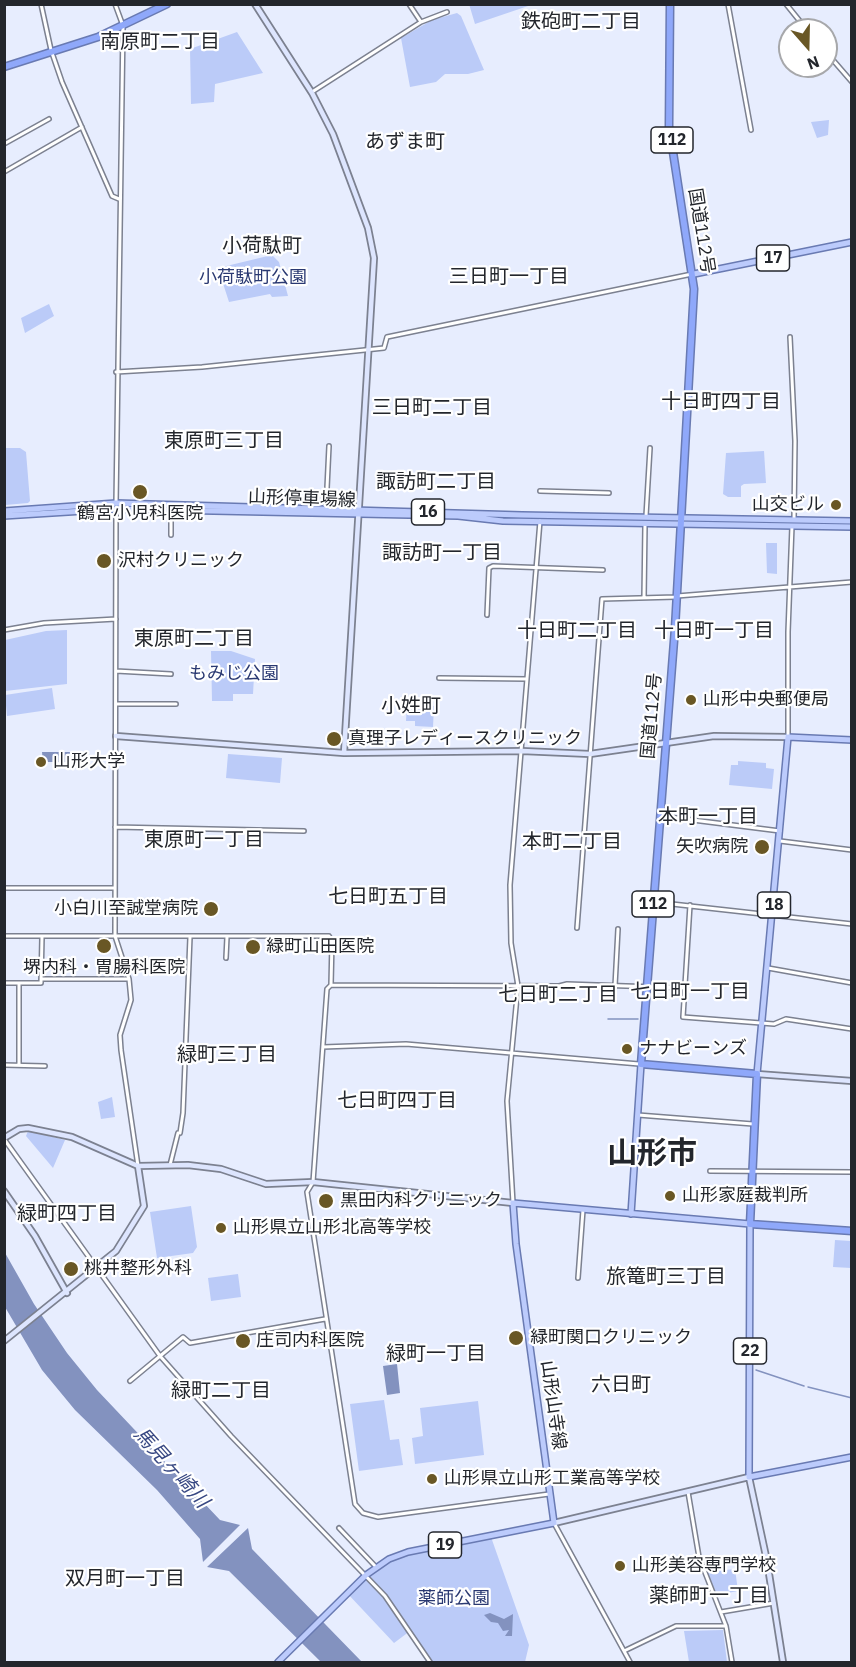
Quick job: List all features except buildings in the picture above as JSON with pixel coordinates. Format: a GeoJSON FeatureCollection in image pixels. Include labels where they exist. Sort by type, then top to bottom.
{"type":"FeatureCollection","features":[{"type":"Feature","properties":{"kind":"highway"},"geometry":{"type":"LineString","coordinates":[[123,25],[160,4]]}},
{"type":"Feature","properties":{"kind":"highway"},"geometry":{"type":"LineString","coordinates":[[4,65],[123,25],[168,4]]}},
{"type":"Feature","properties":{"kind":"highway","name":"国道112号"},"geometry":{"type":"LineString","coordinates":[[641,1064],[676,596],[694,274],[669,126],[670,4]]}},
{"type":"Feature","properties":{"kind":"highway"},"geometry":{"type":"LineString","coordinates":[[641,1064],[757,1074],[750,1224],[852,1231]]}},
{"type":"Feature","properties":{"kind":"main road","name":"17"},"geometry":{"type":"LineString","coordinates":[[694,274],[852,242]]}},
{"type":"Feature","properties":{"kind":"main road","name":"山形停車場線"},"geometry":{"type":"LineString","coordinates":[[4,516],[116,506],[171,511],[359,513],[645,521]]}},
{"type":"Feature","properties":{"kind":"main road","name":"山形停車場線"},"geometry":{"type":"LineString","coordinates":[[4,511],[116,506],[326,509],[359,513],[540,521],[852,521]]}},
{"type":"Feature","properties":{"kind":"main road","name":"山形停車場線"},"geometry":{"type":"LineString","coordinates":[[793,522],[852,527]]}},
{"type":"Feature","properties":{"kind":"main road"},"geometry":{"type":"LineString","coordinates":[[788,737],[852,740]]}},
{"type":"Feature","properties":{"kind":"main road","name":"18"},"geometry":{"type":"LineString","coordinates":[[757,1074],[788,737]]}},
{"type":"Feature","properties":{"kind":"main road"},"geometry":{"type":"LineString","coordinates":[[631,1214],[641,1064]]}},
{"type":"Feature","properties":{"kind":"main road"},"geometry":{"type":"LineString","coordinates":[[513,1203],[750,1224]]}},
{"type":"Feature","properties":{"kind":"main road","name":"山形山寺線"},"geometry":{"type":"LineString","coordinates":[[513,1203],[516,1244],[554,1523]]}},
{"type":"Feature","properties":{"kind":"main road","name":"22"},"geometry":{"type":"LineString","coordinates":[[749,1477],[750,1224]]}},
{"type":"Feature","properties":{"kind":"main road"},"geometry":{"type":"LineString","coordinates":[[749,1477],[852,1457]]}},
{"type":"Feature","properties":{"kind":"main road","name":"19"},"geometry":{"type":"LineString","coordinates":[[278,1662],[376,1567],[408,1552],[554,1523]]}},
{"type":"Feature","properties":{"kind":"street"},"geometry":{"type":"LineString","coordinates":[[41,4],[51,51],[112,196],[119,200]]}},
{"type":"Feature","properties":{"kind":"street"},"geometry":{"type":"LineString","coordinates":[[4,1341],[67,1293],[116,1251],[144,1206],[120,1035],[131,1000],[129,979],[115,936],[116,372],[123,25],[115,4]]}},
{"type":"Feature","properties":{"kind":"street"},"geometry":{"type":"LineString","coordinates":[[255,4],[312,93],[333,134],[370,235],[375,268],[344,753]]}},
{"type":"Feature","properties":{"kind":"street"},"geometry":{"type":"LineString","coordinates":[[410,4],[421,22]]}},
{"type":"Feature","properties":{"kind":"street"},"geometry":{"type":"LineString","coordinates":[[728,4],[751,130]]}},
{"type":"Feature","properties":{"kind":"street"},"geometry":{"type":"LineString","coordinates":[[786,4],[797,18]]}},
{"type":"Feature","properties":{"kind":"street"},"geometry":{"type":"LineString","coordinates":[[312,93],[421,22],[447,12]]}},
{"type":"Feature","properties":{"kind":"street"},"geometry":{"type":"LineString","coordinates":[[838,66],[852,82]]}},
{"type":"Feature","properties":{"kind":"street"},"geometry":{"type":"LineString","coordinates":[[4,144],[50,119]]}},
{"type":"Feature","properties":{"kind":"street"},"geometry":{"type":"LineString","coordinates":[[4,172],[82,127]]}},
{"type":"Feature","properties":{"kind":"street"},"geometry":{"type":"LineString","coordinates":[[116,372],[202,367],[368,351],[384,348],[387,337],[694,274]]}},
{"type":"Feature","properties":{"kind":"street"},"geometry":{"type":"LineString","coordinates":[[116,736],[344,753],[590,754],[714,736],[788,737],[789,588],[795,441],[790,337]]}},
{"type":"Feature","properties":{"kind":"street"},"geometry":{"type":"LineString","coordinates":[[326,509],[329,446]]}},
{"type":"Feature","properties":{"kind":"street"},"geometry":{"type":"LineString","coordinates":[[644,598],[645,521],[650,448]]}},
{"type":"Feature","properties":{"kind":"street"},"geometry":{"type":"LineString","coordinates":[[540,491],[609,493]]}},
{"type":"Feature","properties":{"kind":"street"},"geometry":{"type":"LineString","coordinates":[[171,511],[171,535]]}},
{"type":"Feature","properties":{"kind":"street"},"geometry":{"type":"LineString","coordinates":[[430,1662],[385,1596],[231,1436],[160,1356],[5,1139],[19,1129],[28,1128],[72,1137],[138,1166],[170,1165],[221,1169],[266,1184],[313,1182],[513,1203],[507,1101],[518,986],[509,915],[540,521]]}},
{"type":"Feature","properties":{"kind":"street"},"geometry":{"type":"LineString","coordinates":[[487,615],[489,568],[493,566],[603,570]]}},
{"type":"Feature","properties":{"kind":"street"},"geometry":{"type":"LineString","coordinates":[[577,928],[602,599],[676,596],[852,582]]}},
{"type":"Feature","properties":{"kind":"street"},"geometry":{"type":"LineString","coordinates":[[4,630],[44,623],[116,619]]}},
{"type":"Feature","properties":{"kind":"street"},"geometry":{"type":"LineString","coordinates":[[116,671],[171,674]]}},
{"type":"Feature","properties":{"kind":"street"},"geometry":{"type":"LineString","coordinates":[[439,678],[527,679]]}},
{"type":"Feature","properties":{"kind":"street"},"geometry":{"type":"LineString","coordinates":[[116,704],[176,704]]}},
{"type":"Feature","properties":{"kind":"street"},"geometry":{"type":"LineString","coordinates":[[659,816],[781,831]]}},
{"type":"Feature","properties":{"kind":"street"},"geometry":{"type":"LineString","coordinates":[[115,827],[304,831]]}},
{"type":"Feature","properties":{"kind":"street"},"geometry":{"type":"LineString","coordinates":[[780,842],[851,849]]}},
{"type":"Feature","properties":{"kind":"street"},"geometry":{"type":"LineString","coordinates":[[4,888],[115,888]]}},
{"type":"Feature","properties":{"kind":"street"},"geometry":{"type":"LineString","coordinates":[[653,902],[852,924]]}},
{"type":"Feature","properties":{"kind":"street"},"geometry":{"type":"LineString","coordinates":[[690,905],[683,1017],[779,1024],[786,1019],[852,1029]]}},
{"type":"Feature","properties":{"kind":"street"},"geometry":{"type":"LineString","coordinates":[[615,986],[618,929]]}},
{"type":"Feature","properties":{"kind":"street"},"geometry":{"type":"LineString","coordinates":[[4,936],[329,936],[332,940],[331,985],[327,989],[313,1182],[307,1192],[353,1495],[363,1513],[378,1517],[550,1493]]}},
{"type":"Feature","properties":{"kind":"street"},"geometry":{"type":"LineString","coordinates":[[4,983],[40,983],[42,936]]}},
{"type":"Feature","properties":{"kind":"street"},"geometry":{"type":"LineString","coordinates":[[170,1165],[179,1133],[190,937]]}},
{"type":"Feature","properties":{"kind":"street"},"geometry":{"type":"LineString","coordinates":[[226,958],[227,937]]}},
{"type":"Feature","properties":{"kind":"street"},"geometry":{"type":"LineString","coordinates":[[768,968],[852,983]]}},
{"type":"Feature","properties":{"kind":"street"},"geometry":{"type":"LineString","coordinates":[[41,979],[129,979]]}},
{"type":"Feature","properties":{"kind":"street"},"geometry":{"type":"LineString","coordinates":[[19,983],[19,1065]]}},
{"type":"Feature","properties":{"kind":"street"},"geometry":{"type":"LineString","coordinates":[[331,985],[562,985],[685,988]]}},
{"type":"Feature","properties":{"kind":"street"},"geometry":{"type":"LineString","coordinates":[[322,1047],[406,1044],[641,1064]]}},
{"type":"Feature","properties":{"kind":"street"},"geometry":{"type":"LineString","coordinates":[[4,1065],[45,1066]]}},
{"type":"Feature","properties":{"kind":"street"},"geometry":{"type":"LineString","coordinates":[[757,1074],[852,1081]]}},
{"type":"Feature","properties":{"kind":"street"},"geometry":{"type":"LineString","coordinates":[[638,1115],[753,1124]]}},
{"type":"Feature","properties":{"kind":"street"},"geometry":{"type":"LineString","coordinates":[[710,1171],[852,1172]]}},
{"type":"Feature","properties":{"kind":"street"},"geometry":{"type":"LineString","coordinates":[[4,1191],[36,1236],[67,1293]]}},
{"type":"Feature","properties":{"kind":"street"},"geometry":{"type":"LineString","coordinates":[[578,1278],[583,1210]]}},
{"type":"Feature","properties":{"kind":"street"},"geometry":{"type":"LineString","coordinates":[[130,1381],[183,1337],[190,1343],[326,1318]]}},
{"type":"Feature","properties":{"kind":"street"},"geometry":{"type":"LineString","coordinates":[[630,1662],[554,1523],[749,1477],[774,1603],[783,1662]]}},
{"type":"Feature","properties":{"kind":"street"},"geometry":{"type":"LineString","coordinates":[[688,1492],[699,1557],[726,1626],[732,1662]]}},
{"type":"Feature","properties":{"kind":"street"},"geometry":{"type":"LineString","coordinates":[[339,1528],[376,1567]]}},
{"type":"Feature","properties":{"kind":"street"},"geometry":{"type":"LineString","coordinates":[[721,1612],[774,1603]]}},
{"type":"Feature","properties":{"kind":"street"},"geometry":{"type":"LineString","coordinates":[[624,1652],[676,1626],[726,1626]]}},
{"type":"Feature","properties":{"kind":"green space"},"geometry":{"type":"Polygon","coordinates":[[[469,4],[531,4],[531,5],[475,24],[469,4]]]}},
{"type":"Feature","properties":{"kind":"green space"},"geometry":{"type":"Polygon","coordinates":[[[457,13],[461,16],[484,70],[468,74],[445,74],[436,82],[410,87],[401,38],[432,20],[457,13]]]}},
{"type":"Feature","properties":{"kind":"green space"},"geometry":{"type":"Polygon","coordinates":[[[237,32],[263,73],[215,84],[214,102],[191,104],[190,49],[237,32]]]}},
{"type":"Feature","properties":{"kind":"green space"},"geometry":{"type":"Polygon","coordinates":[[[829,120],[828,135],[817,138],[811,122],[829,120]]]}},
{"type":"Feature","properties":{"kind":"green space","name":"小荷駄町公園"},"geometry":{"type":"Polygon","coordinates":[[[272,255],[279,262],[288,296],[272,297],[270,294],[229,302],[218,268],[272,255]]]}},
{"type":"Feature","properties":{"kind":"green space"},"geometry":{"type":"Polygon","coordinates":[[[49,304],[54,316],[25,333],[21,318],[49,304]]]}},
{"type":"Feature","properties":{"kind":"green space"},"geometry":{"type":"Polygon","coordinates":[[[5,448],[20,448],[26,452],[30,501],[28,503],[5,505],[5,448]]]}},
{"type":"Feature","properties":{"kind":"green space"},"geometry":{"type":"Polygon","coordinates":[[[764,451],[766,483],[744,484],[741,486],[741,497],[728,497],[723,494],[726,453],[764,451]]]}},
{"type":"Feature","properties":{"kind":"green space"},"geometry":{"type":"Polygon","coordinates":[[[766,543],[777,543],[777,574],[767,573],[766,543]]]}},
{"type":"Feature","properties":{"kind":"green space"},"geometry":{"type":"Polygon","coordinates":[[[67,630],[67,684],[5,691],[5,640],[46,631],[67,630]]]}},
{"type":"Feature","properties":{"kind":"green space","name":"もみじ公園"},"geometry":{"type":"Polygon","coordinates":[[[211,651],[231,651],[255,659],[253,694],[233,694],[233,701],[212,701],[211,651]]]}},
{"type":"Feature","properties":{"kind":"green space"},"geometry":{"type":"Polygon","coordinates":[[[52,688],[55,709],[7,716],[5,695],[52,688]]]}},
{"type":"Feature","properties":{"kind":"green space"},"geometry":{"type":"Polygon","coordinates":[[[407,704],[434,706],[433,727],[415,726],[415,721],[406,721],[407,704]]]}},
{"type":"Feature","properties":{"kind":"green space"},"geometry":{"type":"Polygon","coordinates":[[[228,754],[282,758],[280,783],[226,778],[228,754]]]}},
{"type":"Feature","properties":{"kind":"green space"},"geometry":{"type":"Polygon","coordinates":[[[738,761],[766,763],[766,768],[774,769],[772,789],[729,785],[731,765],[738,765],[738,761]]]}},
{"type":"Feature","properties":{"kind":"green space"},"geometry":{"type":"Polygon","coordinates":[[[112,1097],[115,1117],[101,1119],[98,1102],[112,1097]]]}},
{"type":"Feature","properties":{"kind":"green space"},"geometry":{"type":"Polygon","coordinates":[[[28,1131],[65,1140],[53,1168],[26,1136],[28,1131]]]}},
{"type":"Feature","properties":{"kind":"green space"},"geometry":{"type":"Polygon","coordinates":[[[191,1206],[197,1247],[193,1253],[157,1258],[150,1212],[191,1206]]]}},
{"type":"Feature","properties":{"kind":"green space"},"geometry":{"type":"Polygon","coordinates":[[[835,1240],[851,1241],[851,1268],[833,1267],[835,1240]]]}},
{"type":"Feature","properties":{"kind":"green space"},"geometry":{"type":"Polygon","coordinates":[[[238,1274],[241,1297],[211,1301],[208,1278],[238,1274]]]}},
{"type":"Feature","properties":{"kind":"green space"},"geometry":{"type":"Polygon","coordinates":[[[384,1400],[390,1440],[399,1439],[403,1465],[359,1471],[350,1404],[384,1400]]]}},
{"type":"Feature","properties":{"kind":"green space"},"geometry":{"type":"Polygon","coordinates":[[[478,1401],[484,1455],[415,1464],[412,1438],[423,1436],[420,1408],[478,1401]]]}},
{"type":"Feature","properties":{"kind":"green space","name":"薬師公園"},"geometry":{"type":"Polygon","coordinates":[[[491,1537],[529,1645],[525,1662],[433,1662],[410,1631],[394,1643],[347,1593],[389,1559],[491,1537]]]}},
{"type":"Feature","properties":{"kind":"green space"},"geometry":{"type":"Polygon","coordinates":[[[735,1569],[738,1591],[717,1595],[707,1572],[735,1569]]]}},
{"type":"Feature","properties":{"kind":"green space"},"geometry":{"type":"Polygon","coordinates":[[[723,1630],[727,1662],[689,1662],[684,1631],[723,1630]]]}},
{"type":"Feature","properties":{"kind":"shaded area"},"geometry":{"type":"Polygon","coordinates":[[[42,752],[71,752],[71,762],[43,762],[42,752]]]}},
{"type":"Feature","properties":{"kind":"shaded area"},"geometry":{"type":"Polygon","coordinates":[[[4,1251],[34,1304],[67,1353],[97,1390],[220,1520],[240,1525],[203,1562],[200,1539],[157,1490],[75,1410],[42,1370],[5,1307],[4,1251]]]}},
{"type":"Feature","properties":{"kind":"shaded area"},"geometry":{"type":"Polygon","coordinates":[[[397,1364],[400,1393],[387,1395],[383,1366],[397,1364]]]}},
{"type":"Feature","properties":{"kind":"shaded area"},"geometry":{"type":"Polygon","coordinates":[[[248,1528],[252,1549],[362,1662],[321,1662],[229,1571],[207,1567],[248,1528]]]}},
{"type":"Feature","properties":{"kind":"shaded area"},"geometry":{"type":"Polygon","coordinates":[[[490,1613],[504,1619],[513,1614],[512,1636],[505,1636],[509,1630],[503,1631],[498,1623],[491,1622],[484,1615],[490,1613]]]}},
{"type":"Feature","properties":{"kind":"waterway"},"geometry":{"type":"LineString","coordinates":[[608,1019],[638,1019]]}},
{"type":"Feature","properties":{"kind":"waterway"},"geometry":{"type":"LineString","coordinates":[[756,1370],[804,1386]]}},
{"type":"Feature","properties":{"kind":"waterway"},"geometry":{"type":"LineString","coordinates":[[808,1387],[852,1398]]}},
{"type":"Feature","properties":{"kind":"place","name":"鶴宮小児科医院"},"geometry":{"type":"Point","coordinates":[140,492]}},
{"type":"Feature","properties":{"kind":"place","name":"山交ビル"},"geometry":{"type":"Point","coordinates":[836,505]}},
{"type":"Feature","properties":{"kind":"place","name":"沢村クリニック"},"geometry":{"type":"Point","coordinates":[104,561]}},
{"type":"Feature","properties":{"kind":"place","name":"山形中央郵便局"},"geometry":{"type":"Point","coordinates":[691,700]}},
{"type":"Feature","properties":{"kind":"place","name":"真理子レディースクリニック"},"geometry":{"type":"Point","coordinates":[334,739]}},
{"type":"Feature","properties":{"kind":"place","name":"山形大学"},"geometry":{"type":"Point","coordinates":[41,762]}},
{"type":"Feature","properties":{"kind":"place","name":"矢吹病院"},"geometry":{"type":"Point","coordinates":[762,847]}},
{"type":"Feature","properties":{"kind":"place","name":"小白川至誠堂病院"},"geometry":{"type":"Point","coordinates":[211,909]}},
{"type":"Feature","properties":{"kind":"place","name":"堺内科・胃腸科医院"},"geometry":{"type":"Point","coordinates":[104,946]}},
{"type":"Feature","properties":{"kind":"place","name":"緑町山田医院"},"geometry":{"type":"Point","coordinates":[253,947]}},
{"type":"Feature","properties":{"kind":"place","name":"ナナビーンズ"},"geometry":{"type":"Point","coordinates":[627,1049]}},
{"type":"Feature","properties":{"kind":"place","name":"山形家庭裁判所"},"geometry":{"type":"Point","coordinates":[670,1196]}},
{"type":"Feature","properties":{"kind":"place","name":"黒田内科クリニック"},"geometry":{"type":"Point","coordinates":[326,1201]}},
{"type":"Feature","properties":{"kind":"place","name":"山形県立山形北高等学校"},"geometry":{"type":"Point","coordinates":[221,1228]}},
{"type":"Feature","properties":{"kind":"place","name":"桃井整形外科"},"geometry":{"type":"Point","coordinates":[71,1269]}},
{"type":"Feature","properties":{"kind":"place","name":"緑町関口クリニック"},"geometry":{"type":"Point","coordinates":[516,1338]}},
{"type":"Feature","properties":{"kind":"place","name":"庄司内科医院"},"geometry":{"type":"Point","coordinates":[243,1341]}},
{"type":"Feature","properties":{"kind":"place","name":"山形県立山形工業高等学校"},"geometry":{"type":"Point","coordinates":[432,1479]}},
{"type":"Feature","properties":{"kind":"place","name":"山形美容専門学校"},"geometry":{"type":"Point","coordinates":[620,1566]}},
{"type":"Feature","properties":{"kind":"district","name":"鉄砲町二丁目"},"geometry":{"type":"Point","coordinates":[581,22]}},
{"type":"Feature","properties":{"kind":"district","name":"南原町二丁目"},"geometry":{"type":"Point","coordinates":[160,42]}},
{"type":"Feature","properties":{"kind":"district","name":"あずま町"},"geometry":{"type":"Point","coordinates":[405,142]}},
{"type":"Feature","properties":{"kind":"district","name":"小荷駄町"},"geometry":{"type":"Point","coordinates":[262,246]}},
{"type":"Feature","properties":{"kind":"district","name":"三日町一丁目"},"geometry":{"type":"Point","coordinates":[509,277]}},
{"type":"Feature","properties":{"kind":"district","name":"十日町四丁目"},"geometry":{"type":"Point","coordinates":[721,402]}},
{"type":"Feature","properties":{"kind":"district","name":"三日町二丁目"},"geometry":{"type":"Point","coordinates":[432,408]}},
{"type":"Feature","properties":{"kind":"district","name":"東原町三丁目"},"geometry":{"type":"Point","coordinates":[224,441]}},
{"type":"Feature","properties":{"kind":"district","name":"諏訪町二丁目"},"geometry":{"type":"Point","coordinates":[436,482]}},
{"type":"Feature","properties":{"kind":"district","name":"諏訪町一丁目"},"geometry":{"type":"Point","coordinates":[442,553]}},
{"type":"Feature","properties":{"kind":"district","name":"十日町二丁目"},"geometry":{"type":"Point","coordinates":[577,631]}},
{"type":"Feature","properties":{"kind":"district","name":"十日町一丁目"},"geometry":{"type":"Point","coordinates":[714,631]}},
{"type":"Feature","properties":{"kind":"district","name":"東原町二丁目"},"geometry":{"type":"Point","coordinates":[194,639]}},
{"type":"Feature","properties":{"kind":"district","name":"小姓町"},"geometry":{"type":"Point","coordinates":[411,706]}},
{"type":"Feature","properties":{"kind":"district","name":"本町一丁目"},"geometry":{"type":"Point","coordinates":[708,817]}},
{"type":"Feature","properties":{"kind":"district","name":"東原町一丁目"},"geometry":{"type":"Point","coordinates":[204,840]}},
{"type":"Feature","properties":{"kind":"district","name":"本町二丁目"},"geometry":{"type":"Point","coordinates":[572,842]}},
{"type":"Feature","properties":{"kind":"district","name":"七日町五丁目"},"geometry":{"type":"Point","coordinates":[388,897]}},
{"type":"Feature","properties":{"kind":"district","name":"七日町一丁目"},"geometry":{"type":"Point","coordinates":[690,992]}},
{"type":"Feature","properties":{"kind":"district","name":"七日町二丁目"},"geometry":{"type":"Point","coordinates":[558,995]}},
{"type":"Feature","properties":{"kind":"district","name":"緑町三丁目"},"geometry":{"type":"Point","coordinates":[227,1055]}},
{"type":"Feature","properties":{"kind":"district","name":"七日町四丁目"},"geometry":{"type":"Point","coordinates":[397,1101]}},
{"type":"Feature","properties":{"kind":"district","name":"山形市"},"geometry":{"type":"Point","coordinates":[652,1154]}},
{"type":"Feature","properties":{"kind":"district","name":"緑町四丁目"},"geometry":{"type":"Point","coordinates":[67,1214]}},
{"type":"Feature","properties":{"kind":"district","name":"旅篭町三丁目"},"geometry":{"type":"Point","coordinates":[666,1277]}},
{"type":"Feature","properties":{"kind":"district","name":"緑町一丁目"},"geometry":{"type":"Point","coordinates":[436,1354]}},
{"type":"Feature","properties":{"kind":"district","name":"六日町"},"geometry":{"type":"Point","coordinates":[621,1385]}},
{"type":"Feature","properties":{"kind":"district","name":"緑町二丁目"},"geometry":{"type":"Point","coordinates":[221,1391]}},
{"type":"Feature","properties":{"kind":"district","name":"双月町一丁目"},"geometry":{"type":"Point","coordinates":[125,1579]}},
{"type":"Feature","properties":{"kind":"district","name":"薬師町一丁目"},"geometry":{"type":"Point","coordinates":[709,1596]}},
{"type":"Feature","properties":{"kind":"water label","name":"馬見ヶ崎川"},"geometry":{"type":"Point","coordinates":[171,1468]}}]}
